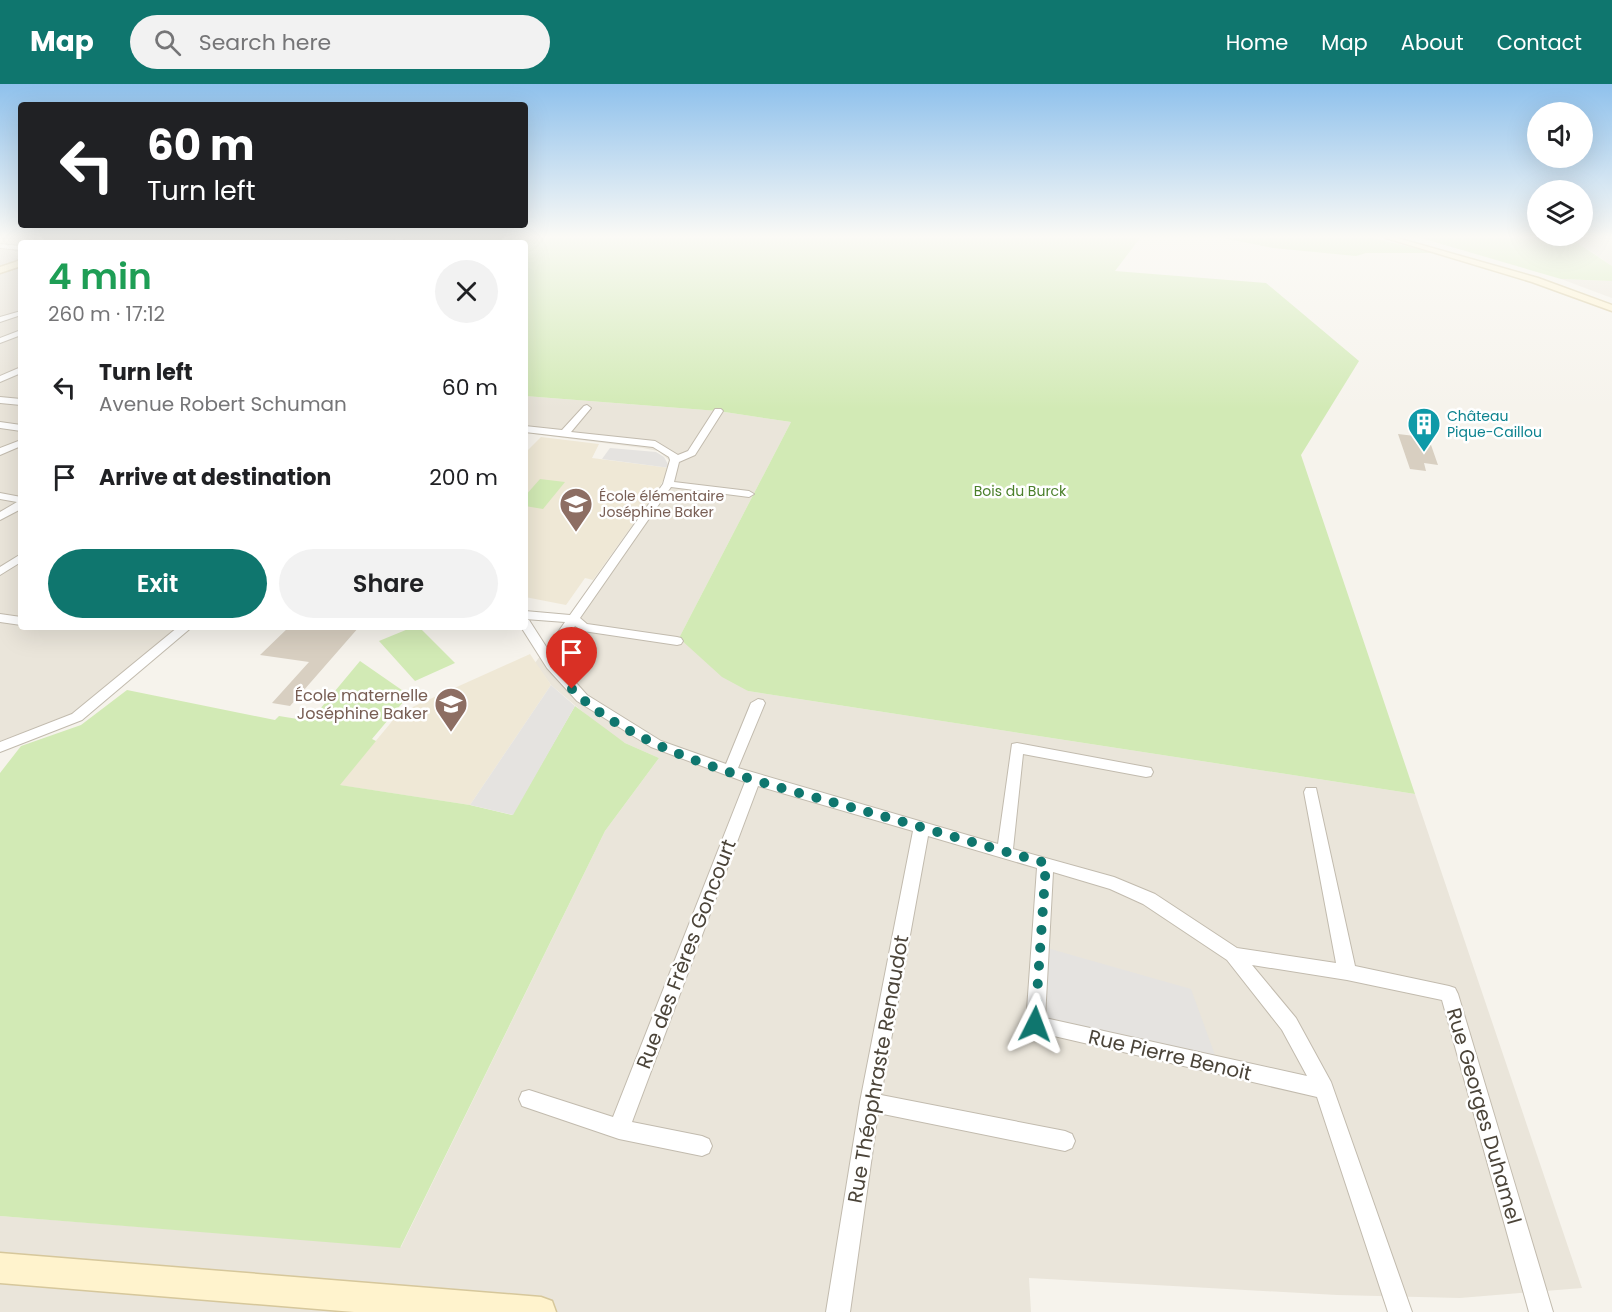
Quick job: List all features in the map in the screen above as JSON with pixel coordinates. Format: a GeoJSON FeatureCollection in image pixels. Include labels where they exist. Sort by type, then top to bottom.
{"type":"FeatureCollection","features":[{"type":"Feature","properties":{"kind":"main road"},"geometry":{"type":"LineString","coordinates":[[1582,295],[1612,306]]}},
{"type":"Feature","properties":{"kind":"main road"},"geometry":{"type":"LineString","coordinates":[[1585,295],[1612,306]]}},
{"type":"Feature","properties":{"kind":"main road"},"geometry":{"type":"LineString","coordinates":[[0,1268],[541,1312]]}},
{"type":"Feature","properties":{"kind":"street"},"geometry":{"type":"LineString","coordinates":[[2,320],[18,314]]}},
{"type":"Feature","properties":{"kind":"street"},"geometry":{"type":"LineString","coordinates":[[2,320],[18,322]]}},
{"type":"Feature","properties":{"kind":"street"},"geometry":{"type":"LineString","coordinates":[[0,341],[18,333]]}},
{"type":"Feature","properties":{"kind":"street"},"geometry":{"type":"LineString","coordinates":[[0,379],[18,370]]}},
{"type":"Feature","properties":{"kind":"street"},"geometry":{"type":"LineString","coordinates":[[0,400],[18,402]]}},
{"type":"Feature","properties":{"kind":"street"},"geometry":{"type":"LineString","coordinates":[[564,434],[587,408]]}},
{"type":"Feature","properties":{"kind":"street"},"geometry":{"type":"LineString","coordinates":[[675,460],[692,453],[718,411]]}},
{"type":"Feature","properties":{"kind":"street"},"geometry":{"type":"LineString","coordinates":[[0,425],[18,428]]}},
{"type":"Feature","properties":{"kind":"street"},"geometry":{"type":"LineString","coordinates":[[528,429],[655,444],[673,455],[675,460],[668,484],[547,657]]}},
{"type":"Feature","properties":{"kind":"street"},"geometry":{"type":"LineString","coordinates":[[0,452],[18,444]]}},
{"type":"Feature","properties":{"kind":"street"},"geometry":{"type":"LineString","coordinates":[[668,484],[749,494]]}},
{"type":"Feature","properties":{"kind":"street"},"geometry":{"type":"LineString","coordinates":[[0,496],[18,499]]}},
{"type":"Feature","properties":{"kind":"street"},"geometry":{"type":"LineString","coordinates":[[0,517],[18,506]]}},
{"type":"Feature","properties":{"kind":"street"},"geometry":{"type":"LineString","coordinates":[[0,572],[18,559]]}},
{"type":"Feature","properties":{"kind":"street"},"geometry":{"type":"LineString","coordinates":[[528,615],[574,619],[583,627],[677,641]]}},
{"type":"Feature","properties":{"kind":"street"},"geometry":{"type":"LineString","coordinates":[[0,618],[18,621]]}},
{"type":"Feature","properties":{"kind":"street"},"geometry":{"type":"LineString","coordinates":[[528,628],[547,657],[582,698],[633,732],[656,744],[730,771],[1114,884],[1149,899],[1233,955],[1289,1024],[1324,1089],[1400,1312]]}},
{"type":"Feature","properties":{"kind":"street"},"geometry":{"type":"LineString","coordinates":[[0,747],[76,717],[182,630]]}},
{"type":"Feature","properties":{"kind":"street"},"geometry":{"type":"LineString","coordinates":[[730,771],[758,704]]}},
{"type":"Feature","properties":{"kind":"street"},"geometry":{"type":"LineString","coordinates":[[1005,852],[1017,748],[1146,772]]}},
{"type":"Feature","properties":{"kind":"street","name":"Rue des Frères Goncourt"},"geometry":{"type":"LineString","coordinates":[[619,1129],[753,778]]}},
{"type":"Feature","properties":{"kind":"street"},"geometry":{"type":"LineString","coordinates":[[1311,792],[1347,972]]}},
{"type":"Feature","properties":{"kind":"street","name":"Rue Théophraste Renaudot"},"geometry":{"type":"LineString","coordinates":[[838,1312],[870,1102],[922,827]]}},
{"type":"Feature","properties":{"kind":"street","name":"Rue Pierre Benoit"},"geometry":{"type":"LineString","coordinates":[[1046,863],[1035,1024],[1324,1089]]}},
{"type":"Feature","properties":{"kind":"street","name":"Rue Georges Duhamel"},"geometry":{"type":"LineString","coordinates":[[1233,955],[1347,972],[1449,994],[1541,1312]]}},
{"type":"Feature","properties":{"kind":"street"},"geometry":{"type":"LineString","coordinates":[[530,1099],[619,1129],[702,1146]]}},
{"type":"Feature","properties":{"kind":"street"},"geometry":{"type":"LineString","coordinates":[[870,1102],[1065,1140]]}},
{"type":"Feature","properties":{"kind":"shaded area"},"geometry":{"type":"Polygon","coordinates":[[[0,295],[18,295],[18,630],[173,630],[73,715],[0,741],[0,295]]]}},
{"type":"Feature","properties":{"kind":"shaded area"},"geometry":{"type":"Polygon","coordinates":[[[528,396],[718,411],[791,422],[679,638],[748,691],[1415,794],[1582,1288],[1460,1298],[1337,1295],[1029,1278],[1031,1312],[0,1312],[0,1216],[401,1247],[605,831],[659,758],[625,743],[602,728],[551,685],[535,663],[664,483],[671,466],[670,461],[658,451],[528,433],[528,396]]]}},
{"type":"Feature","properties":{"kind":"shaded area","name":"École élémentaire Joséphine Baker"},"geometry":{"type":"Polygon","coordinates":[[[541,437],[599,444],[592,458],[670,468],[659,488],[593,580],[585,578],[566,605],[528,598],[528,450],[541,437]]]}},
{"type":"Feature","properties":{"kind":"shaded area"},"geometry":{"type":"Polygon","coordinates":[[[610,448],[656,452],[664,457],[670,468],[602,459],[610,448]]]}},
{"type":"Feature","properties":{"kind":"shaded area","name":"École maternelle Joséphine Baker"},"geometry":{"type":"Polygon","coordinates":[[[530,654],[551,685],[470,805],[339,785],[399,713],[530,654]]]}},
{"type":"Feature","properties":{"kind":"shaded area"},"geometry":{"type":"Polygon","coordinates":[[[551,685],[575,706],[513,815],[470,805],[551,685]]]}},
{"type":"Feature","properties":{"kind":"shaded area"},"geometry":{"type":"Polygon","coordinates":[[[1040,946],[1191,989],[1219,1066],[1035,1024],[1040,946]]]}},
{"type":"Feature","properties":{"kind":"green space","name":"Bois du Burck"},"geometry":{"type":"Polygon","coordinates":[[[528,295],[1281,295],[1359,361],[1301,455],[1415,794],[748,691],[722,677],[679,638],[791,422],[718,411],[528,396],[528,295]]]}},
{"type":"Feature","properties":{"kind":"green space"},"geometry":{"type":"Polygon","coordinates":[[[540,479],[565,482],[543,509],[528,506],[528,493],[540,479]]]}},
{"type":"Feature","properties":{"kind":"green space"},"geometry":{"type":"Polygon","coordinates":[[[406,630],[422,630],[455,663],[415,681],[379,641],[406,630]]]}},
{"type":"Feature","properties":{"kind":"green space"},"geometry":{"type":"Polygon","coordinates":[[[360,661],[409,695],[372,739],[376,741],[340,785],[470,805],[512,815],[575,706],[625,743],[659,758],[605,831],[400,1248],[0,1216],[0,773],[21,746],[81,725],[127,690],[275,720],[279,716],[310,721],[360,661]]]}},
{"type":"Feature","properties":{"kind":"building","name":"Château Pique-Caillou"},"geometry":{"type":"Polygon","coordinates":[[[1398,434],[1415,436],[1417,444],[1431,445],[1438,465],[1424,463],[1426,471],[1410,469],[1398,434]]]}},
{"type":"Feature","properties":{"kind":"building"},"geometry":{"type":"Polygon","coordinates":[[[286,630],[356,630],[290,706],[272,703],[309,662],[260,655],[286,630]]]}},
{"type":"Feature","properties":{"kind":"place","name":"Château Pique-Caillou"},"geometry":{"type":"Point","coordinates":[1424,453]}},
{"type":"Feature","properties":{"kind":"place","name":"École élémentaire Joséphine Baker"},"geometry":{"type":"Point","coordinates":[576,533]}},
{"type":"Feature","properties":{"kind":"place","name":"École maternelle Joséphine Baker"},"geometry":{"type":"Point","coordinates":[451,733]}},
{"type":"Feature","properties":{"kind":"route"},"geometry":{"type":"LineString","coordinates":[[572,689],[633,732],[699,761],[1046,863],[1035,1024]]}}]}
